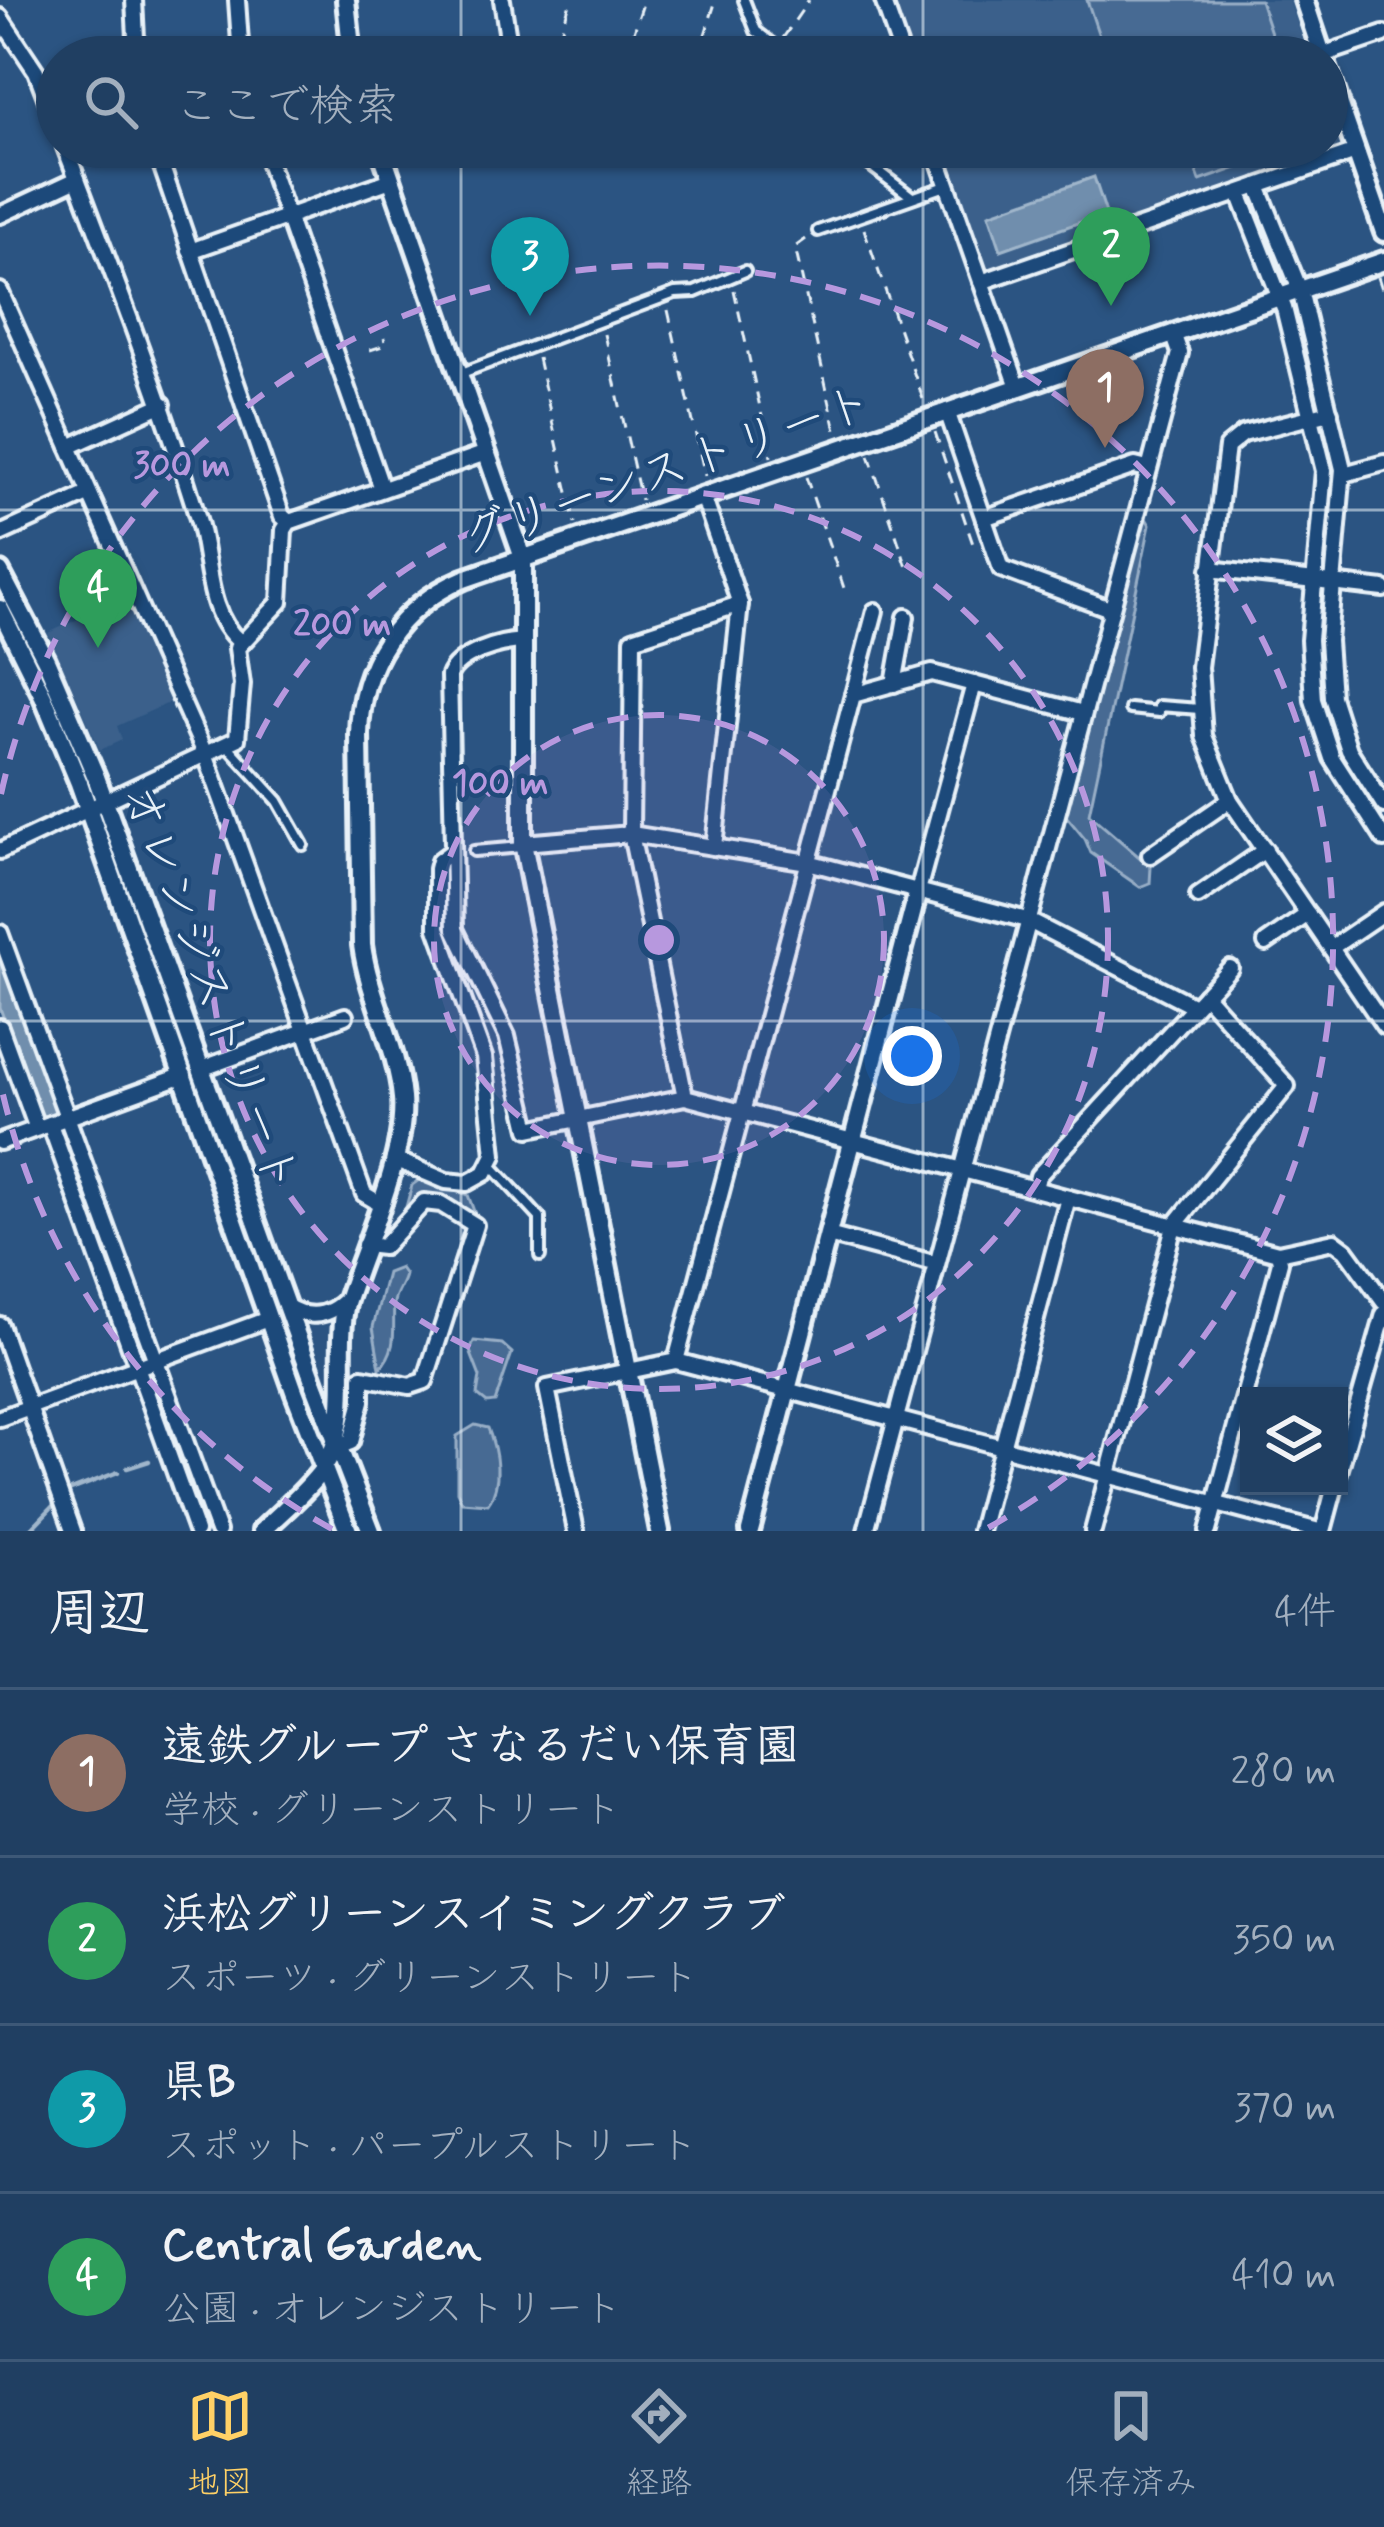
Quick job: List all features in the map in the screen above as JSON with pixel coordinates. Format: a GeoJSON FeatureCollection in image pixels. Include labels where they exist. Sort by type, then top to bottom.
{"type":"FeatureCollection","features":[{"type":"Feature","properties":{"kind":"street"},"geometry":{"type":"LineString","coordinates":[[134,0],[136,36]]}},
{"type":"Feature","properties":{"kind":"street"},"geometry":{"type":"LineString","coordinates":[[237,0],[240,36]]}},
{"type":"Feature","properties":{"kind":"street"},"geometry":{"type":"LineString","coordinates":[[346,0],[350,36]]}},
{"type":"Feature","properties":{"kind":"street"},"geometry":{"type":"LineString","coordinates":[[502,0],[508,36]]}},
{"type":"Feature","properties":{"kind":"street"},"geometry":{"type":"LineString","coordinates":[[883,0],[896,36]]}},
{"type":"Feature","properties":{"kind":"street"},"geometry":{"type":"LineString","coordinates":[[1304,0],[1316,36]]}},
{"type":"Feature","properties":{"kind":"street"},"geometry":{"type":"LineString","coordinates":[[0,17],[36,71]]}},
{"type":"Feature","properties":{"kind":"street"},"geometry":{"type":"LineString","coordinates":[[1348,50],[1384,34]]}},
{"type":"Feature","properties":{"kind":"street"},"geometry":{"type":"LineString","coordinates":[[1348,129],[1384,232]]}},
{"type":"Feature","properties":{"kind":"street"},"geometry":{"type":"LineString","coordinates":[[1348,155],[1356,152]]}},
{"type":"Feature","properties":{"kind":"street"},"geometry":{"type":"LineString","coordinates":[[0,851],[228,746],[240,729],[240,642],[224,625],[163,404],[73,168]]}},
{"type":"Feature","properties":{"kind":"street"},"geometry":{"type":"LineString","coordinates":[[162,168],[282,516],[289,522]]}},
{"type":"Feature","properties":{"kind":"street"},"geometry":{"type":"LineString","coordinates":[[270,168],[382,489]]}},
{"type":"Feature","properties":{"kind":"street"},"geometry":{"type":"LineString","coordinates":[[388,168],[523,558],[524,845],[660,1531]]}},
{"type":"Feature","properties":{"kind":"street"},"geometry":{"type":"LineString","coordinates":[[942,168],[1018,387]]}},
{"type":"Feature","properties":{"kind":"street"},"geometry":{"type":"LineString","coordinates":[[981,282],[1310,168]]}},
{"type":"Feature","properties":{"kind":"street"},"geometry":{"type":"LineString","coordinates":[[0,215],[77,179]]}},
{"type":"Feature","properties":{"kind":"street"},"geometry":{"type":"LineString","coordinates":[[190,251],[392,180]]}},
{"type":"Feature","properties":{"kind":"street"},"geometry":{"type":"LineString","coordinates":[[1258,186],[1300,290],[1344,474],[1328,659],[1332,697],[1349,750],[1384,805]]}},
{"type":"Feature","properties":{"kind":"street"},"geometry":{"type":"LineString","coordinates":[[1239,193],[1280,296],[1325,484],[1309,660],[1318,720],[1342,776],[1384,838]]}},
{"type":"Feature","properties":{"kind":"street","name":"グリーンストリート"},"geometry":{"type":"LineString","coordinates":[[323,1468],[336,1442],[342,1395],[341,1333],[348,1297],[402,1126],[402,1096],[368,979],[361,928],[359,721],[363,692],[379,652],[414,608],[451,584],[704,487],[947,412],[1280,296],[1381,268]]}},
{"type":"Feature","properties":{"kind":"street"},"geometry":{"type":"LineString","coordinates":[[0,291],[206,756],[364,1193],[379,1203]]}},
{"type":"Feature","properties":{"kind":"street"},"geometry":{"type":"LineString","coordinates":[[866,1531],[1180,352],[1173,333]]}},
{"type":"Feature","properties":{"kind":"street"},"geometry":{"type":"LineString","coordinates":[[69,447],[163,404]]}},
{"type":"Feature","properties":{"kind":"street"},"geometry":{"type":"LineString","coordinates":[[947,412],[1001,569],[1110,609]]}},
{"type":"Feature","properties":{"kind":"street"},"geometry":{"type":"LineString","coordinates":[[1330,412],[1244,434],[1227,447],[1199,667],[1200,709],[1210,758],[1230,800],[1384,1026]]}},
{"type":"Feature","properties":{"kind":"street"},"geometry":{"type":"LineString","coordinates":[[240,642],[280,602],[284,530],[289,522],[486,453]]}},
{"type":"Feature","properties":{"kind":"street"},"geometry":{"type":"LineString","coordinates":[[1344,474],[1384,463]]}},
{"type":"Feature","properties":{"kind":"street"},"geometry":{"type":"LineString","coordinates":[[984,518],[1135,466],[1147,469]]}},
{"type":"Feature","properties":{"kind":"street"},"geometry":{"type":"LineString","coordinates":[[704,487],[740,604],[714,847]]}},
{"type":"Feature","properties":{"kind":"street"},"geometry":{"type":"LineString","coordinates":[[0,534],[88,494]]}},
{"type":"Feature","properties":{"kind":"street"},"geometry":{"type":"LineString","coordinates":[[1210,569],[1384,590]]}},
{"type":"Feature","properties":{"kind":"street","name":"オレンジストリート"},"geometry":{"type":"LineString","coordinates":[[0,572],[60,689],[192,1072],[370,1531]]}},
{"type":"Feature","properties":{"kind":"street"},"geometry":{"type":"LineString","coordinates":[[685,1097],[632,834],[633,639],[740,604]]}},
{"type":"Feature","properties":{"kind":"street","name":"オレンジストリート"},"geometry":{"type":"LineString","coordinates":[[0,609],[97,806]]}},
{"type":"Feature","properties":{"kind":"street"},"geometry":{"type":"LineString","coordinates":[[676,1361],[875,611]]}},
{"type":"Feature","properties":{"kind":"street"},"geometry":{"type":"LineString","coordinates":[[894,684],[906,617]]}},
{"type":"Feature","properties":{"kind":"street"},"geometry":{"type":"LineString","coordinates":[[523,641],[461,659],[450,669],[452,852],[454,929],[507,1036],[529,1129],[685,1097],[1278,1253],[1326,1241],[1341,1244],[1384,1302]]}},
{"type":"Feature","properties":{"kind":"street"},"geometry":{"type":"LineString","coordinates":[[853,695],[932,673],[1083,713]]}},
{"type":"Feature","properties":{"kind":"street"},"geometry":{"type":"LineString","coordinates":[[750,1531],[974,684]]}},
{"type":"Feature","properties":{"kind":"street"},"geometry":{"type":"LineString","coordinates":[[1150,855],[1230,800]]}},
{"type":"Feature","properties":{"kind":"street"},"geometry":{"type":"LineString","coordinates":[[524,845],[632,834],[808,862],[1027,920],[1200,1001],[1287,1086],[1174,1226],[1093,1531]]}},
{"type":"Feature","properties":{"kind":"street"},"geometry":{"type":"LineString","coordinates":[[1198,896],[1264,850]]}},
{"type":"Feature","properties":{"kind":"street"},"geometry":{"type":"LineString","coordinates":[[394,1159],[456,1184],[476,1180],[491,1165],[494,1144],[484,1058],[437,928],[437,868],[444,855],[452,852]]}},
{"type":"Feature","properties":{"kind":"street"},"geometry":{"type":"LineString","coordinates":[[1331,948],[1384,912]]}},
{"type":"Feature","properties":{"kind":"street"},"geometry":{"type":"LineString","coordinates":[[1266,943],[1308,914]]}},
{"type":"Feature","properties":{"kind":"street"},"geometry":{"type":"LineString","coordinates":[[0,933],[218,1531]]}},
{"type":"Feature","properties":{"kind":"street"},"geometry":{"type":"LineString","coordinates":[[1035,1189],[1038,1176],[1231,968]]}},
{"type":"Feature","properties":{"kind":"street"},"geometry":{"type":"LineString","coordinates":[[0,1142],[344,1016]]}},
{"type":"Feature","properties":{"kind":"street"},"geometry":{"type":"LineString","coordinates":[[0,1027],[43,1125],[196,1531]]}},
{"type":"Feature","properties":{"kind":"street","name":"オレンジストリート"},"geometry":{"type":"LineString","coordinates":[[192,1072],[268,1319],[348,1531]]}},
{"type":"Feature","properties":{"kind":"street"},"geometry":{"type":"LineString","coordinates":[[980,1531],[1068,1198]]}},
{"type":"Feature","properties":{"kind":"street"},"geometry":{"type":"LineString","coordinates":[[336,1442],[351,1442],[362,1401],[362,1377],[410,1386],[424,1381],[475,1225],[440,1204],[424,1202],[383,1247],[365,1245]]}},
{"type":"Feature","properties":{"kind":"street"},"geometry":{"type":"LineString","coordinates":[[828,1235],[937,1264]]}},
{"type":"Feature","properties":{"kind":"street"},"geometry":{"type":"LineString","coordinates":[[1208,1531],[1280,1262],[1278,1253]]}},
{"type":"Feature","properties":{"kind":"street"},"geometry":{"type":"LineString","coordinates":[[286,1306],[314,1315],[333,1310],[348,1297]]}},
{"type":"Feature","properties":{"kind":"street"},"geometry":{"type":"LineString","coordinates":[[1348,1440],[1384,1314]]}},
{"type":"Feature","properties":{"kind":"street"},"geometry":{"type":"LineString","coordinates":[[0,1418],[268,1319]]}},
{"type":"Feature","properties":{"kind":"street"},"geometry":{"type":"LineString","coordinates":[[0,1325],[73,1531]]}},
{"type":"Feature","properties":{"kind":"street"},"geometry":{"type":"LineString","coordinates":[[576,1531],[548,1388],[676,1361],[1321,1531],[1332,1495]]}},
{"type":"Feature","properties":{"kind":"street"},"geometry":{"type":"LineString","coordinates":[[262,1531],[323,1468]]}},
{"type":"Feature","properties":{"kind":"lane"},"geometry":{"type":"LineString","coordinates":[[744,0],[756,32],[763,36]]}},
{"type":"Feature","properties":{"kind":"lane"},"geometry":{"type":"LineString","coordinates":[[873,168],[912,198]]}},
{"type":"Feature","properties":{"kind":"lane"},"geometry":{"type":"LineString","coordinates":[[818,231],[948,185]]}},
{"type":"Feature","properties":{"kind":"lane"},"geometry":{"type":"LineString","coordinates":[[459,374],[675,293],[695,292],[745,272]]}},
{"type":"Feature","properties":{"kind":"lane"},"geometry":{"type":"LineString","coordinates":[[1130,709],[1200,709]]}},
{"type":"Feature","properties":{"kind":"lane"},"geometry":{"type":"LineString","coordinates":[[228,746],[271,791],[303,845]]}},
{"type":"Feature","properties":{"kind":"lane"},"geometry":{"type":"LineString","coordinates":[[474,850],[524,845]]}},
{"type":"Feature","properties":{"kind":"lane"},"geometry":{"type":"LineString","coordinates":[[491,1165],[542,1221],[540,1256]]}},
{"type":"Feature","properties":{"kind":"path"},"geometry":{"type":"LineString","coordinates":[[560,36],[571,0]]}},
{"type":"Feature","properties":{"kind":"path"},"geometry":{"type":"LineString","coordinates":[[633,36],[644,0]]}},
{"type":"Feature","properties":{"kind":"path"},"geometry":{"type":"LineString","coordinates":[[705,36],[716,0]]}},
{"type":"Feature","properties":{"kind":"path"},"geometry":{"type":"LineString","coordinates":[[784,36],[809,0]]}},
{"type":"Feature","properties":{"kind":"path"},"geometry":{"type":"LineString","coordinates":[[860,216],[924,403]]}},
{"type":"Feature","properties":{"kind":"path"},"geometry":{"type":"LineString","coordinates":[[818,231],[795,247],[837,433]]}},
{"type":"Feature","properties":{"kind":"path"},"geometry":{"type":"LineString","coordinates":[[1381,268],[1384,295]]}},
{"type":"Feature","properties":{"kind":"path"},"geometry":{"type":"LineString","coordinates":[[732,283],[771,456]]}},
{"type":"Feature","properties":{"kind":"path"},"geometry":{"type":"LineString","coordinates":[[666,302],[704,487]]}},
{"type":"Feature","properties":{"kind":"path"},"geometry":{"type":"LineString","coordinates":[[602,326],[641,501]]}},
{"type":"Feature","properties":{"kind":"path"},"geometry":{"type":"LineString","coordinates":[[370,350],[386,345],[388,336],[390,342]]}},
{"type":"Feature","properties":{"kind":"path"},"geometry":{"type":"LineString","coordinates":[[536,350],[575,524]]}},
{"type":"Feature","properties":{"kind":"path"},"geometry":{"type":"LineString","coordinates":[[935,432],[975,550]]}},
{"type":"Feature","properties":{"kind":"path"},"geometry":{"type":"LineString","coordinates":[[869,455],[909,572]]}},
{"type":"Feature","properties":{"kind":"path"},"geometry":{"type":"LineString","coordinates":[[806,477],[846,594]]}},
{"type":"Feature","properties":{"kind":"shaded area"},"geometry":{"type":"Polygon","coordinates":[[[892,0],[1289,0],[1302,36],[905,36],[892,0]]]}},
{"type":"Feature","properties":{"kind":"shaded area"},"geometry":{"type":"Polygon","coordinates":[[[1087,0],[1260,0],[1272,36],[1099,36],[1087,0]]]}},
{"type":"Feature","properties":{"kind":"shaded area"},"geometry":{"type":"Polygon","coordinates":[[[950,168],[1287,168],[991,270],[984,267],[950,168]]]}},
{"type":"Feature","properties":{"kind":"shaded area"},"geometry":{"type":"Polygon","coordinates":[[[1195,168],[1237,168],[1200,181],[1195,168]]]}},
{"type":"Feature","properties":{"kind":"shaded area"},"geometry":{"type":"Polygon","coordinates":[[[1094,177],[1106,213],[1001,250],[989,214],[1094,177]]]}},
{"type":"Feature","properties":{"kind":"shaded area"},"geometry":{"type":"Polygon","coordinates":[[[1147,520],[1150,525],[1089,814],[1151,867],[1150,883],[1140,887],[1091,853],[1066,816],[1142,523],[1147,520]]]}},
{"type":"Feature","properties":{"kind":"shaded area"},"geometry":{"type":"Polygon","coordinates":[[[128,596],[175,700],[117,726],[122,740],[100,750],[48,633],[128,596]]]}},
{"type":"Feature","properties":{"kind":"shaded area"},"geometry":{"type":"Polygon","coordinates":[[[0,950],[59,1111],[45,1116],[39,1114],[0,1008],[0,950]]]}},
{"type":"Feature","properties":{"kind":"shaded area"},"geometry":{"type":"Polygon","coordinates":[[[65,1137],[144,1344],[141,1346],[62,1140],[65,1137]]]}},
{"type":"Feature","properties":{"kind":"shaded area"},"geometry":{"type":"Polygon","coordinates":[[[419,1180],[468,1195],[475,1214],[433,1197],[405,1211],[412,1185],[419,1180]]]}},
{"type":"Feature","properties":{"kind":"shaded area"},"geometry":{"type":"Polygon","coordinates":[[[400,1268],[405,1275],[394,1303],[392,1345],[380,1368],[373,1327],[387,1273],[400,1268]]]}},
{"type":"Feature","properties":{"kind":"shaded area"},"geometry":{"type":"Polygon","coordinates":[[[474,1341],[502,1344],[512,1353],[495,1402],[487,1403],[477,1395],[480,1377],[470,1351],[474,1341]]]}},
{"type":"Feature","properties":{"kind":"shaded area"},"geometry":{"type":"Polygon","coordinates":[[[151,1368],[211,1531],[203,1531],[144,1370],[151,1368]]]}},
{"type":"Feature","properties":{"kind":"shaded area"},"geometry":{"type":"Polygon","coordinates":[[[475,1425],[488,1428],[496,1457],[496,1486],[488,1504],[462,1502],[457,1491],[457,1436],[475,1425]]]}},
{"type":"Feature","properties":{"kind":"waterway"},"geometry":{"type":"LineString","coordinates":[[1251,199],[1282,277]]}},
{"type":"Feature","properties":{"kind":"waterway"},"geometry":{"type":"LineString","coordinates":[[1293,311],[1318,409]]}},
{"type":"Feature","properties":{"kind":"waterway"},"geometry":{"type":"LineString","coordinates":[[1321,422],[1333,484],[1324,574]]}},
{"type":"Feature","properties":{"kind":"waterway"},"geometry":{"type":"LineString","coordinates":[[1317,655],[1322,590]]}},
{"type":"Feature","properties":{"kind":"waterway"},"geometry":{"type":"LineString","coordinates":[[1318,679],[1325,715]]}},
{"type":"Feature","properties":{"kind":"waterway"},"geometry":{"type":"LineString","coordinates":[[1332,737],[1348,770]]}},
{"type":"Feature","properties":{"kind":"waterway"},"geometry":{"type":"LineString","coordinates":[[1360,790],[1384,825]]}},
{"type":"Feature","properties":{"kind":"waterway"},"geometry":{"type":"LineString","coordinates":[[127,1468],[149,1461]]}},
{"type":"Feature","properties":{"kind":"waterway"},"geometry":{"type":"LineString","coordinates":[[66,1492],[118,1472]]}},
{"type":"Feature","properties":{"kind":"waterway"},"geometry":{"type":"LineString","coordinates":[[29,1531],[54,1505]]}},
{"type":"Feature","properties":{"kind":"place","name":"浜松グリーンスイミングクラブ"},"geometry":{"type":"Point","coordinates":[1111,306]}},
{"type":"Feature","properties":{"kind":"place","name":"県B"},"geometry":{"type":"Point","coordinates":[530,316]}},
{"type":"Feature","properties":{"kind":"place","name":"遠鉄グループ さなるだい保育園"},"geometry":{"type":"Point","coordinates":[1105,448]}},
{"type":"Feature","properties":{"kind":"place","name":"Central Garden"},"geometry":{"type":"Point","coordinates":[98,648]}}]}
